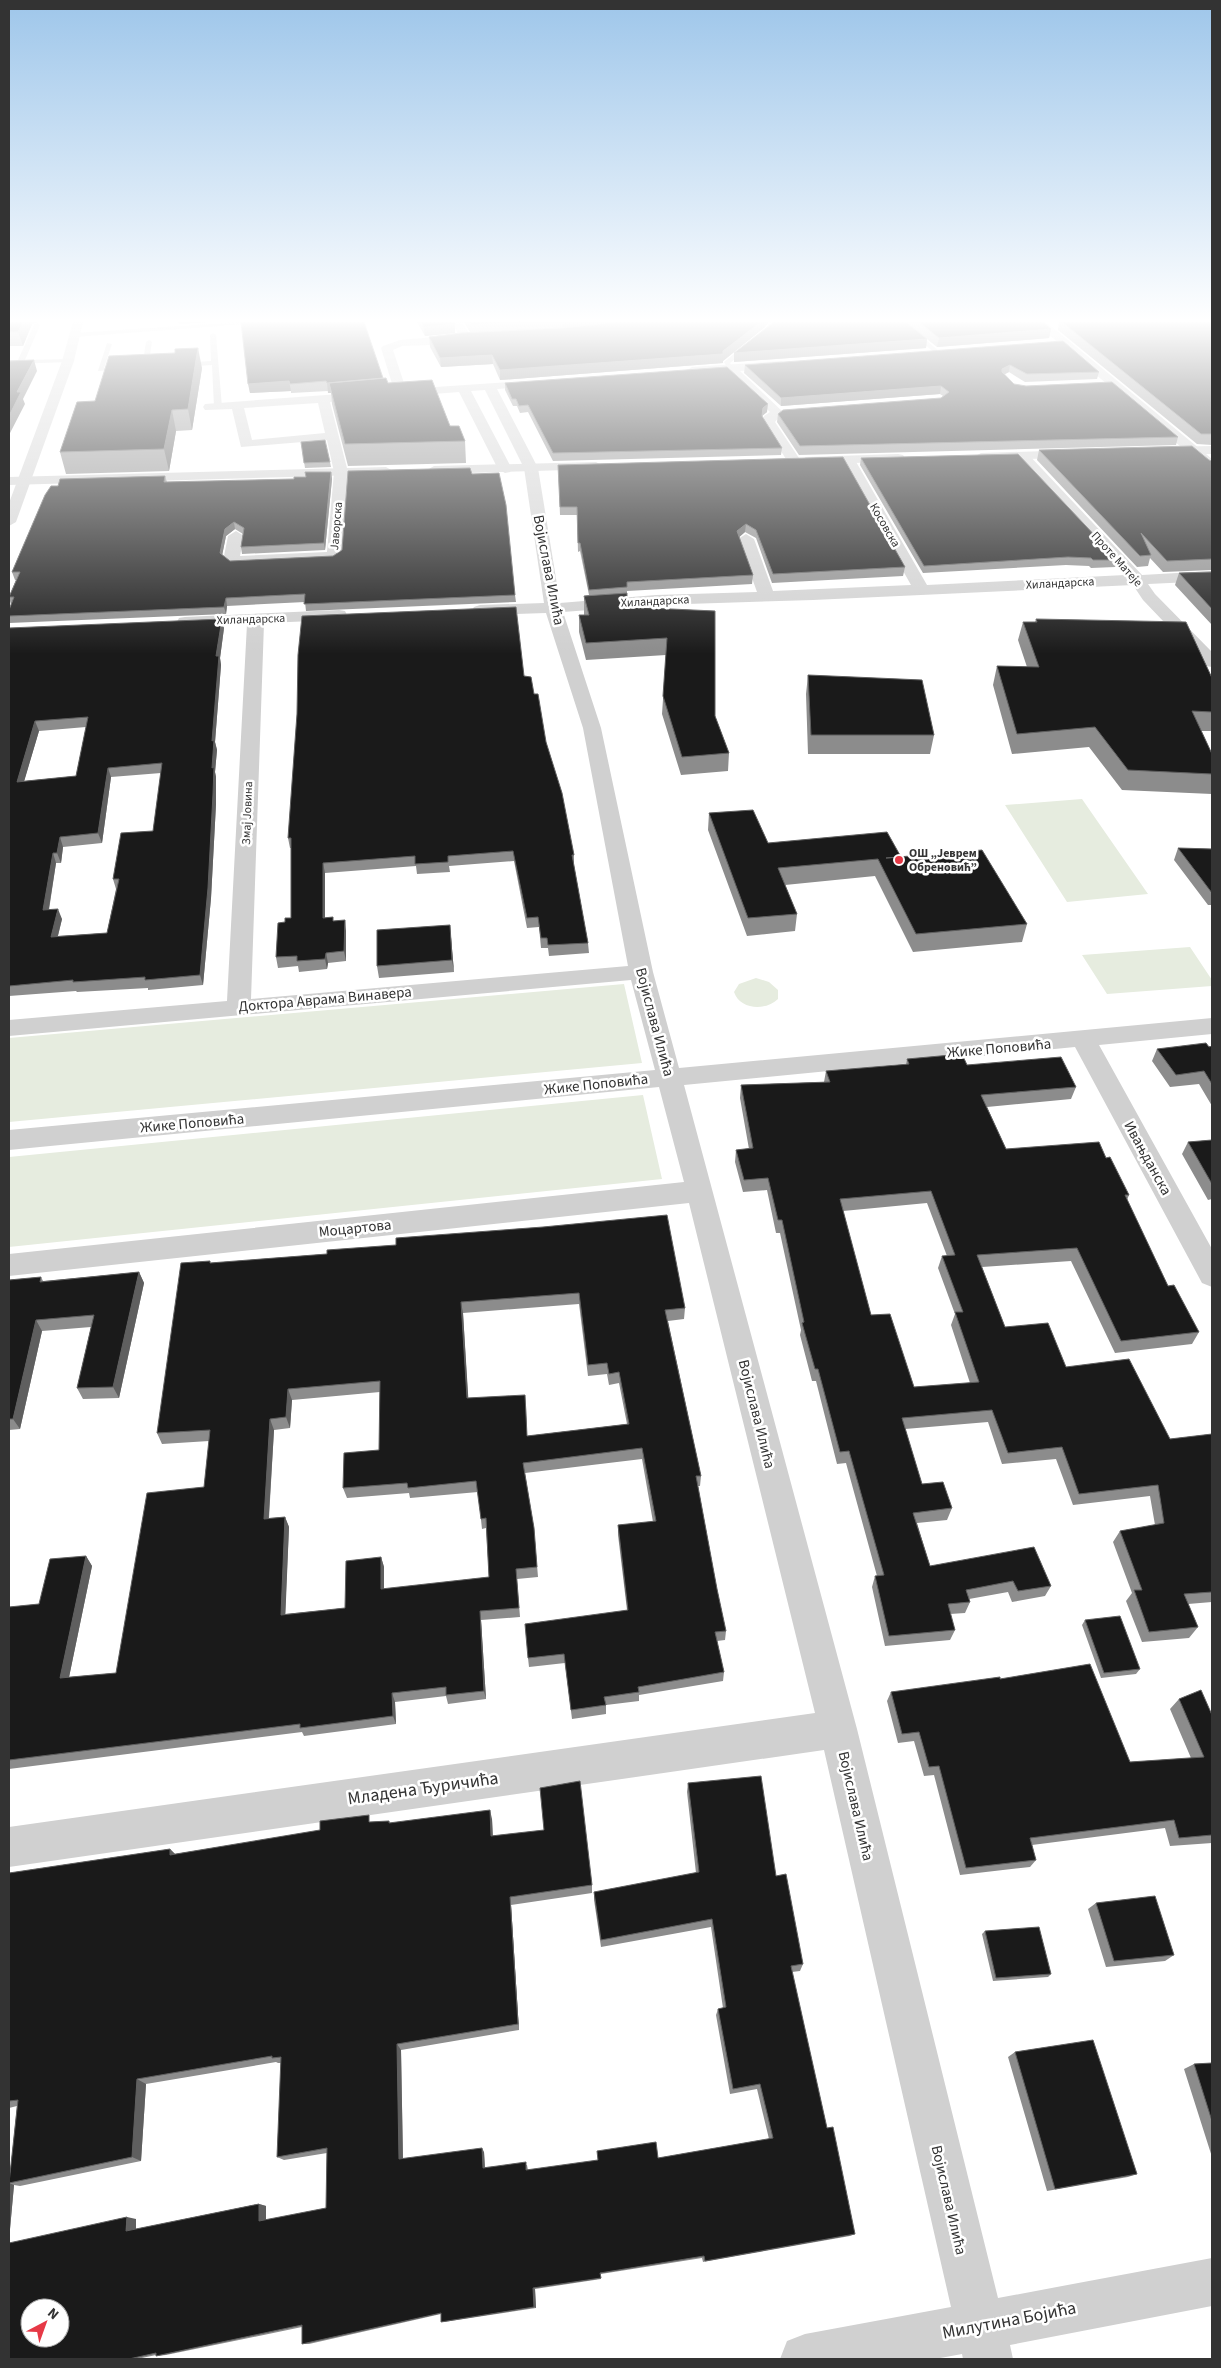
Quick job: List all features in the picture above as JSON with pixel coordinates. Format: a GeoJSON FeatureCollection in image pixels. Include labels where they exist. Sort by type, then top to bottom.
{"type":"FeatureCollection","features":[{"type":"Feature","properties":{"kind":"street"},"geometry":{"type":"LineString","coordinates":[[9,522],[41,433]]}},
{"type":"Feature","properties":{"kind":"street"},"geometry":{"type":"LineString","coordinates":[[243,433],[246,444],[332,436]]}},
{"type":"Feature","properties":{"kind":"street","name":"Јаворска"},"geometry":{"type":"LineString","coordinates":[[236,536],[231,561],[334,556],[341,472],[331,433]]}},
{"type":"Feature","properties":{"kind":"street"},"geometry":{"type":"LineString","coordinates":[[494,433],[518,468]]}},
{"type":"Feature","properties":{"kind":"street"},"geometry":{"type":"LineString","coordinates":[[505,433],[518,468]]}},
{"type":"Feature","properties":{"kind":"street"},"geometry":{"type":"LineString","coordinates":[[775,433],[794,461]]}},
{"type":"Feature","properties":{"kind":"street"},"geometry":{"type":"LineString","coordinates":[[1172,433],[1212,466]]}},
{"type":"Feature","properties":{"kind":"street"},"geometry":{"type":"LineString","coordinates":[[1148,452],[1212,450]]}},
{"type":"Feature","properties":{"kind":"street"},"geometry":{"type":"LineString","coordinates":[[964,457],[1090,454]]}},
{"type":"Feature","properties":{"kind":"street","name":"Проте Матеје"},"geometry":{"type":"LineString","coordinates":[[1022,456],[1137,579],[1150,597],[1212,662]]}},
{"type":"Feature","properties":{"kind":"street"},"geometry":{"type":"LineString","coordinates":[[774,462],[915,458]]}},
{"type":"Feature","properties":{"kind":"street","name":"Косовска"},"geometry":{"type":"LineString","coordinates":[[848,460],[922,590]]}},
{"type":"Feature","properties":{"kind":"street"},"geometry":{"type":"LineString","coordinates":[[420,470],[611,466]]}},
{"type":"Feature","properties":{"kind":"street","name":"Војислава Илића"},"geometry":{"type":"LineString","coordinates":[[518,468],[553,608],[592,728],[641,972],[700,1191],[838,1729],[984,2343]]}},
{"type":"Feature","properties":{"kind":"street"},"geometry":{"type":"LineString","coordinates":[[9,481],[400,471]]}},
{"type":"Feature","properties":{"kind":"street"},"geometry":{"type":"LineString","coordinates":[[746,540],[767,596]]}},
{"type":"Feature","properties":{"kind":"street","name":"Хиландарска"},"geometry":{"type":"LineString","coordinates":[[462,611],[553,608],[656,600],[1212,576]]}},
{"type":"Feature","properties":{"kind":"street","name":"Хиландарска"},"geometry":{"type":"LineString","coordinates":[[167,623],[354,615]]}},
{"type":"Feature","properties":{"kind":"street","name":"Змај Јовина"},"geometry":{"type":"LineString","coordinates":[[239,1007],[256,618]]}},
{"type":"Feature","properties":{"kind":"street","name":"Доктора Аврама Винавера"},"geometry":{"type":"LineString","coordinates":[[9,1028],[641,972]]}},
{"type":"Feature","properties":{"kind":"street","name":"Жике Поповића"},"geometry":{"type":"LineString","coordinates":[[9,1140],[670,1077],[1084,1040],[1212,1026]]}},
{"type":"Feature","properties":{"kind":"street","name":"Ивањданска"},"geometry":{"type":"LineString","coordinates":[[1084,1040],[1212,1275]]}},
{"type":"Feature","properties":{"kind":"street","name":"Моцартова"},"geometry":{"type":"LineString","coordinates":[[9,1265],[700,1191]]}},
{"type":"Feature","properties":{"kind":"street","name":"Младена Ђуричића"},"geometry":{"type":"LineString","coordinates":[[9,1847],[838,1729]]}},
{"type":"Feature","properties":{"kind":"street","name":"Милутина Бојића"},"geometry":{"type":"LineString","coordinates":[[805,2359],[984,2343],[1212,2282]]}},
{"type":"Feature","properties":{"kind":"shaded area"},"geometry":{"type":"Polygon","coordinates":[[[1082,799],[1148,894],[1067,902],[1005,805],[1082,799]]]}},
{"type":"Feature","properties":{"kind":"shaded area"},"geometry":{"type":"Polygon","coordinates":[[[1190,947],[1212,980],[1212,986],[1107,994],[1082,955],[1190,947]]]}},
{"type":"Feature","properties":{"kind":"shaded area"},"geometry":{"type":"Polygon","coordinates":[[[756,978],[769,982],[778,990],[778,999],[767,1006],[754,1007],[747,1005],[737,998],[734,992],[739,984],[756,978]]]}},
{"type":"Feature","properties":{"kind":"shaded area"},"geometry":{"type":"Polygon","coordinates":[[[624,984],[642,1063],[9,1122],[9,1038],[624,984]]]}},
{"type":"Feature","properties":{"kind":"shaded area"},"geometry":{"type":"Polygon","coordinates":[[[643,1095],[662,1179],[9,1247],[9,1157],[643,1095]]]}},
{"type":"Feature","properties":{"kind":"building"},"geometry":{"type":"Polygon","coordinates":[[[67,433],[167,433],[164,449],[60,452],[67,433]]]}},
{"type":"Feature","properties":{"kind":"building"},"geometry":{"type":"Polygon","coordinates":[[[342,433],[462,433],[465,441],[345,444],[342,433]]]}},
{"type":"Feature","properties":{"kind":"building"},"geometry":{"type":"Polygon","coordinates":[[[542,433],[772,433],[782,448],[553,453],[542,433]]]}},
{"type":"Feature","properties":{"kind":"building"},"geometry":{"type":"Polygon","coordinates":[[[791,433],[1173,433],[1178,437],[800,446],[791,433]]]}},
{"type":"Feature","properties":{"kind":"building"},"geometry":{"type":"Polygon","coordinates":[[[1199,433],[1212,433],[1212,434],[1199,433]]]}},
{"type":"Feature","properties":{"kind":"building"},"geometry":{"type":"Polygon","coordinates":[[[325,440],[330,462],[304,463],[301,442],[325,440]]]}},
{"type":"Feature","properties":{"kind":"building"},"geometry":{"type":"Polygon","coordinates":[[[1192,446],[1212,461],[1212,559],[1167,561],[1141,533],[1151,555],[1140,556],[1039,450],[1192,446]]]}},
{"type":"Feature","properties":{"kind":"building"},"geometry":{"type":"Polygon","coordinates":[[[1018,454],[1118,560],[1068,557],[924,566],[861,458],[1018,454]]]}},
{"type":"Feature","properties":{"kind":"building"},"geometry":{"type":"Polygon","coordinates":[[[843,457],[905,567],[773,574],[756,530],[746,524],[737,531],[753,575],[627,582],[627,587],[589,590],[580,543],[578,543],[577,507],[560,507],[558,465],[843,457]]]}},
{"type":"Feature","properties":{"kind":"building"},"geometry":{"type":"Polygon","coordinates":[[[470,468],[472,474],[499,473],[506,505],[515,595],[304,604],[305,594],[226,598],[224,607],[9,616],[9,610],[14,597],[9,597],[20,572],[12,572],[45,495],[51,486],[58,486],[60,479],[165,476],[164,482],[294,479],[294,477],[306,477],[305,472],[331,472],[324,543],[241,547],[244,528],[234,522],[225,529],[220,553],[230,561],[333,556],[342,550],[348,471],[470,468]]]}},
{"type":"Feature","properties":{"kind":"building"},"geometry":{"type":"Polygon","coordinates":[[[1212,572],[1212,609],[1179,573],[1212,572]]]}},
{"type":"Feature","properties":{"kind":"building"},"geometry":{"type":"Polygon","coordinates":[[[627,593],[627,607],[715,611],[715,716],[729,753],[682,757],[663,696],[667,638],[586,643],[579,615],[589,615],[584,596],[627,593]]]}},
{"type":"Feature","properties":{"kind":"building"},"geometry":{"type":"Polygon","coordinates":[[[516,607],[524,676],[531,677],[534,694],[538,694],[546,742],[562,793],[588,943],[548,945],[547,938],[541,938],[538,917],[527,918],[513,851],[448,856],[448,862],[415,864],[415,856],[323,863],[323,918],[333,917],[333,921],[345,920],[344,951],[326,953],[325,959],[297,961],[297,956],[276,957],[278,923],[285,922],[285,918],[291,918],[291,838],[288,838],[297,714],[298,655],[302,616],[516,607]]]}},
{"type":"Feature","properties":{"kind":"building"},"geometry":{"type":"Polygon","coordinates":[[[222,619],[216,656],[219,656],[212,741],[214,740],[213,794],[208,888],[200,975],[145,980],[145,977],[73,982],[73,980],[9,986],[9,628],[222,619]],[[88,717],[35,721],[17,782],[76,776],[88,717]],[[162,763],[108,768],[98,833],[60,837],[57,853],[53,853],[43,910],[58,909],[51,937],[107,933],[119,879],[113,879],[121,833],[153,831],[162,763]]]}},
{"type":"Feature","properties":{"kind":"building"},"geometry":{"type":"Polygon","coordinates":[[[1036,619],[1186,622],[1212,678],[1212,712],[1192,711],[1212,754],[1212,774],[1128,770],[1095,727],[1017,734],[997,666],[1039,667],[1023,622],[1037,622],[1036,619]]]}},
{"type":"Feature","properties":{"kind":"building"},"geometry":{"type":"Polygon","coordinates":[[[808,675],[922,680],[934,735],[811,735],[808,675]]]}},
{"type":"Feature","properties":{"kind":"building"},"geometry":{"type":"Polygon","coordinates":[[[753,810],[768,843],[887,832],[901,857],[982,850],[1027,924],[916,934],[878,859],[778,868],[797,914],[748,918],[709,813],[753,810]]]}},
{"type":"Feature","properties":{"kind":"building"},"geometry":{"type":"Polygon","coordinates":[[[1178,848],[1212,849],[1212,893],[1178,848]]]}},
{"type":"Feature","properties":{"kind":"building"},"geometry":{"type":"Polygon","coordinates":[[[450,925],[452,960],[377,966],[377,930],[450,925]]]}},
{"type":"Feature","properties":{"kind":"building"},"geometry":{"type":"Polygon","coordinates":[[[1206,1043],[1209,1047],[1212,1046],[1212,1084],[1204,1071],[1176,1075],[1157,1049],[1206,1043]]]}},
{"type":"Feature","properties":{"kind":"building"},"geometry":{"type":"Polygon","coordinates":[[[962,1054],[967,1065],[1061,1057],[1076,1087],[981,1095],[1006,1149],[1099,1142],[1106,1158],[1110,1157],[1129,1195],[1125,1195],[1168,1286],[1174,1285],[1199,1332],[1121,1341],[1077,1248],[977,1255],[1005,1327],[1048,1323],[1066,1367],[1129,1359],[1170,1439],[1212,1434],[1212,1592],[1184,1594],[1198,1627],[1149,1632],[1134,1590],[1142,1590],[1120,1531],[1164,1523],[1158,1485],[1079,1494],[1062,1447],[1008,1453],[992,1410],[902,1418],[922,1484],[943,1482],[952,1508],[913,1513],[930,1566],[1034,1547],[1051,1586],[1018,1591],[1013,1581],[966,1590],[970,1602],[948,1604],[955,1630],[889,1636],[875,1576],[884,1575],[849,1451],[840,1452],[818,1369],[815,1369],[802,1323],[804,1322],[782,1220],[778,1220],[768,1178],[744,1180],[736,1150],[753,1148],[741,1085],[830,1082],[826,1071],[909,1064],[907,1059],[962,1054]],[[931,1191],[840,1199],[871,1315],[890,1314],[914,1387],[979,1382],[955,1312],[963,1312],[942,1256],[955,1255],[931,1191]]]}},
{"type":"Feature","properties":{"kind":"building"},"geometry":{"type":"Polygon","coordinates":[[[1212,1140],[1212,1184],[1188,1142],[1212,1140]]]}},
{"type":"Feature","properties":{"kind":"building"},"geometry":{"type":"Polygon","coordinates":[[[667,1215],[685,1308],[665,1310],[701,1476],[696,1476],[726,1631],[715,1632],[724,1672],[638,1687],[639,1692],[604,1697],[606,1705],[571,1710],[564,1654],[528,1658],[525,1624],[628,1610],[618,1525],[656,1521],[642,1448],[523,1463],[534,1528],[537,1567],[516,1569],[519,1608],[480,1611],[484,1691],[446,1695],[446,1687],[392,1693],[393,1716],[300,1728],[300,1724],[9,1760],[9,1607],[39,1604],[50,1559],[86,1556],[60,1678],[116,1673],[147,1493],[204,1487],[210,1430],[157,1433],[181,1263],[210,1261],[210,1263],[327,1254],[327,1250],[396,1245],[396,1238],[667,1215]],[[579,1293],[461,1302],[467,1398],[525,1395],[527,1436],[629,1424],[619,1372],[609,1374],[607,1363],[588,1365],[579,1293]],[[380,1381],[288,1389],[286,1417],[270,1419],[264,1519],[285,1517],[281,1615],[345,1608],[346,1561],[381,1557],[381,1589],[489,1577],[486,1518],[481,1519],[476,1481],[408,1488],[407,1483],[343,1488],[344,1453],[379,1450],[380,1381]]]}},
{"type":"Feature","properties":{"kind":"building"},"geometry":{"type":"Polygon","coordinates":[[[139,1272],[113,1387],[77,1388],[94,1315],[36,1320],[13,1419],[9,1419],[9,1280],[41,1277],[40,1282],[139,1272]]]}},
{"type":"Feature","properties":{"kind":"building"},"geometry":{"type":"Polygon","coordinates":[[[1120,1616],[1140,1669],[1104,1673],[1085,1620],[1120,1616]]]}},
{"type":"Feature","properties":{"kind":"building"},"geometry":{"type":"Polygon","coordinates":[[[1090,1664],[1130,1762],[1204,1757],[1179,1699],[1201,1690],[1212,1715],[1212,1835],[1179,1838],[1174,1820],[1030,1838],[1036,1860],[966,1868],[939,1766],[929,1767],[919,1732],[902,1734],[891,1692],[1000,1677],[1000,1679],[1090,1664]]]}},
{"type":"Feature","properties":{"kind":"building"},"geometry":{"type":"Polygon","coordinates":[[[761,1776],[776,1876],[786,1874],[803,1964],[791,1966],[827,2128],[833,2127],[855,2234],[705,2261],[704,2256],[600,2273],[601,2278],[533,2288],[534,2307],[441,2322],[441,2313],[302,2344],[302,2325],[156,2356],[156,2353],[129,2359],[9,2359],[9,2243],[127,2217],[126,2231],[259,2204],[259,2221],[326,2208],[327,2148],[277,2157],[281,2057],[272,2058],[272,2056],[137,2079],[132,2157],[9,2183],[18,2100],[9,2101],[9,1873],[170,1849],[170,1855],[320,1830],[320,1821],[369,1815],[369,1822],[389,1821],[389,1823],[490,1810],[491,1836],[544,1830],[540,1788],[580,1781],[592,1885],[510,1897],[518,2024],[397,2044],[399,2159],[482,2148],[483,2168],[526,2162],[526,2170],[598,2160],[597,2151],[656,2142],[658,2158],[773,2138],[760,2084],[733,2089],[718,2009],[726,2007],[712,1919],[601,1940],[594,1892],[699,1872],[688,1783],[761,1776]]]}},
{"type":"Feature","properties":{"kind":"building"},"geometry":{"type":"Polygon","coordinates":[[[1155,1896],[1174,1955],[1114,1961],[1096,1903],[1155,1896]]]}},
{"type":"Feature","properties":{"kind":"building"},"geometry":{"type":"Polygon","coordinates":[[[1039,1927],[1051,1974],[996,1978],[985,1931],[1039,1927]]]}},
{"type":"Feature","properties":{"kind":"building"},"geometry":{"type":"Polygon","coordinates":[[[1093,2040],[1137,2174],[1055,2189],[1015,2052],[1093,2040]]]}},
{"type":"Feature","properties":{"kind":"building"},"geometry":{"type":"Polygon","coordinates":[[[1212,2063],[1212,2121],[1194,2064],[1212,2063]]]}},
{"type":"Feature","properties":{"kind":"place","name":"ОШ „Јеврем Обреновић”"},"geometry":{"type":"Point","coordinates":[899,860]}}]}
